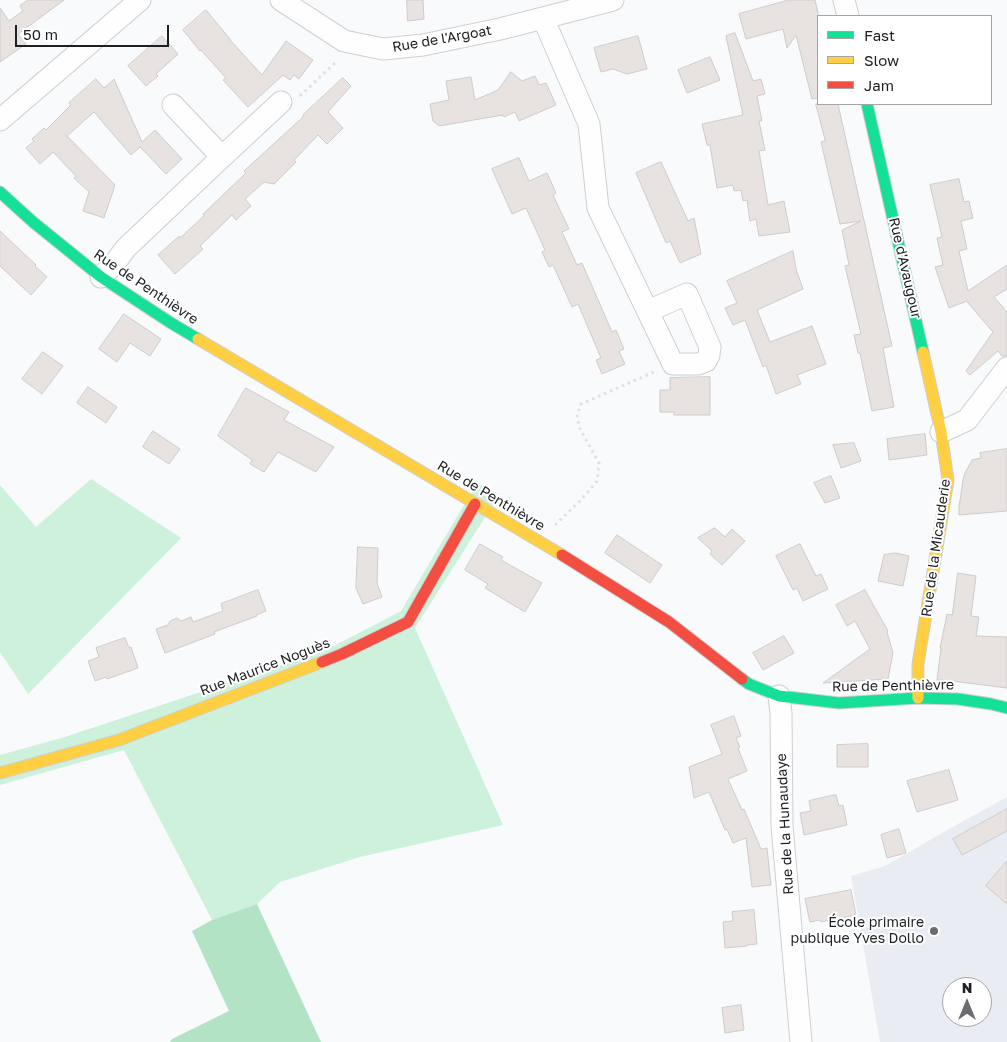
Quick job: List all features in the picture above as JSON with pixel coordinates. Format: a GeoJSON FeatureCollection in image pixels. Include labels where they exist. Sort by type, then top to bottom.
{"type":"FeatureCollection","features":[{"type":"Feature","properties":{"kind":"street"},"geometry":{"type":"LineString","coordinates":[[0,120],[140,0]]}},
{"type":"Feature","properties":{"kind":"street","name":"Rue de l'Argoat"},"geometry":{"type":"LineString","coordinates":[[281,0],[344,41],[383,49],[422,45],[500,29],[613,0]]}},
{"type":"Feature","properties":{"kind":"street"},"geometry":{"type":"LineString","coordinates":[[844,0],[848,15]]}},
{"type":"Feature","properties":{"kind":"street"},"geometry":{"type":"LineString","coordinates":[[543,18],[590,124],[598,208],[673,364],[698,364],[706,361],[710,347],[687,294],[648,311]]}},
{"type":"Feature","properties":{"kind":"street"},"geometry":{"type":"LineString","coordinates":[[101,277],[126,248],[281,102]]}},
{"type":"Feature","properties":{"kind":"street"},"geometry":{"type":"LineString","coordinates":[[173,105],[222,156]]}},
{"type":"Feature","properties":{"kind":"street","name":"Rue d'Avaugour"},"geometry":{"type":"LineString","coordinates":[[867,105],[941,432]]}},
{"type":"Feature","properties":{"kind":"street","name":"Rue de Penthièvre"},"geometry":{"type":"LineString","coordinates":[[0,192],[101,277],[171,323],[542,543],[669,622],[749,684],[779,696],[839,703],[918,698],[958,699],[1007,708]]}},
{"type":"Feature","properties":{"kind":"street"},"geometry":{"type":"LineString","coordinates":[[941,432],[967,420],[1007,368]]}},
{"type":"Feature","properties":{"kind":"street","name":"Rue de la Micauderie"},"geometry":{"type":"LineString","coordinates":[[918,698],[918,664],[948,480],[941,432]]}},
{"type":"Feature","properties":{"kind":"street","name":"Rue Maurice Noguès"},"geometry":{"type":"LineString","coordinates":[[0,773],[119,740],[342,654],[408,622],[476,504]]}},
{"type":"Feature","properties":{"kind":"street","name":"Rue de la Hunaudaye"},"geometry":{"type":"LineString","coordinates":[[779,696],[781,713],[782,826],[801,1042]]}},
{"type":"Feature","properties":{"kind":"path"},"geometry":{"type":"LineString","coordinates":[[281,102],[290,105],[337,61],[344,41]]}},
{"type":"Feature","properties":{"kind":"path"},"geometry":{"type":"LineString","coordinates":[[542,543],[548,532],[580,501],[597,481],[599,463],[580,429],[576,416],[581,404],[673,364]]}},
{"type":"Feature","properties":{"kind":"shaded area","name":"École primaire publique Yves Dollo"},"geometry":{"type":"Polygon","coordinates":[[[1007,797],[1007,1042],[880,1042],[851,876],[885,866],[1007,797]]]}},
{"type":"Feature","properties":{"kind":"green space"},"geometry":{"type":"Polygon","coordinates":[[[91,479],[181,538],[28,694],[0,652],[0,485],[36,527],[91,479]]]}},
{"type":"Feature","properties":{"kind":"green space"},"geometry":{"type":"Polygon","coordinates":[[[477,483],[499,495],[415,628],[503,825],[360,857],[280,882],[257,904],[212,920],[124,750],[0,785],[0,755],[65,737],[324,651],[401,611],[477,483]]]}},
{"type":"Feature","properties":{"kind":"green space"},"geometry":{"type":"Polygon","coordinates":[[[257,904],[321,1042],[170,1042],[172,1039],[229,1011],[192,931],[212,920],[257,904]]]}},
{"type":"Feature","properties":{"kind":"building"},"geometry":{"type":"Polygon","coordinates":[[[28,0],[64,0],[18,34],[26,44],[0,62],[0,8],[9,21],[23,11],[20,6],[28,0]]]}},
{"type":"Feature","properties":{"kind":"building"},"geometry":{"type":"Polygon","coordinates":[[[407,0],[423,0],[424,19],[408,21],[407,0]]]}},
{"type":"Feature","properties":{"kind":"building"},"geometry":{"type":"Polygon","coordinates":[[[789,0],[815,0],[818,13],[817,98],[812,99],[796,35],[787,48],[783,29],[746,39],[739,14],[789,0]]]}},
{"type":"Feature","properties":{"kind":"building"},"geometry":{"type":"Polygon","coordinates":[[[206,10],[262,75],[286,41],[313,60],[299,79],[294,75],[290,80],[283,75],[248,107],[223,80],[226,78],[183,30],[206,10]]]}},
{"type":"Feature","properties":{"kind":"building"},"geometry":{"type":"Polygon","coordinates":[[[735,33],[753,81],[761,79],[765,94],[757,96],[762,121],[759,121],[765,150],[759,151],[768,205],[784,201],[790,232],[759,236],[756,219],[750,221],[747,200],[743,201],[741,190],[734,191],[733,185],[717,188],[710,145],[707,145],[702,124],[743,115],[726,36],[735,33]]]}},
{"type":"Feature","properties":{"kind":"building"},"geometry":{"type":"Polygon","coordinates":[[[162,36],[178,54],[146,86],[128,66],[162,36]]]}},
{"type":"Feature","properties":{"kind":"building"},"geometry":{"type":"Polygon","coordinates":[[[638,36],[647,69],[627,74],[613,69],[601,72],[594,48],[638,36]]]}},
{"type":"Feature","properties":{"kind":"building"},"geometry":{"type":"Polygon","coordinates":[[[710,57],[720,80],[687,93],[678,70],[710,57]]]}},
{"type":"Feature","properties":{"kind":"building"},"geometry":{"type":"Polygon","coordinates":[[[511,72],[522,81],[535,76],[539,85],[546,83],[556,105],[519,121],[515,112],[504,117],[503,115],[439,126],[433,121],[430,104],[449,100],[446,81],[471,77],[475,100],[498,90],[511,72]]]}},
{"type":"Feature","properties":{"kind":"building"},"geometry":{"type":"Polygon","coordinates":[[[343,78],[351,86],[328,112],[343,128],[327,144],[318,135],[294,160],[296,162],[274,184],[264,182],[245,199],[251,206],[236,220],[232,215],[200,246],[203,249],[175,274],[158,255],[204,216],[203,214],[246,173],[244,171],[343,78]]]}},
{"type":"Feature","properties":{"kind":"building"},"geometry":{"type":"Polygon","coordinates":[[[96,79],[104,88],[114,79],[142,142],[155,130],[182,159],[166,174],[140,147],[131,155],[94,112],[67,136],[115,185],[104,218],[83,211],[89,192],[74,178],[76,176],[53,152],[40,164],[26,148],[34,141],[32,139],[44,128],[46,130],[71,105],[69,103],[96,79]]]}},
{"type":"Feature","properties":{"kind":"building"},"geometry":{"type":"Polygon","coordinates":[[[816,104],[838,105],[892,346],[883,348],[894,407],[872,411],[860,353],[858,353],[854,335],[861,334],[845,266],[849,265],[842,230],[861,221],[840,224],[821,142],[825,141],[816,104]]]}},
{"type":"Feature","properties":{"kind":"building"},"geometry":{"type":"Polygon","coordinates":[[[519,158],[529,181],[547,173],[556,193],[553,195],[569,229],[562,232],[577,265],[582,263],[612,332],[616,330],[624,349],[619,351],[625,364],[602,374],[596,360],[601,358],[578,304],[572,307],[553,265],[549,267],[542,252],[545,250],[526,208],[512,214],[492,169],[519,158]]]}},
{"type":"Feature","properties":{"kind":"building"},"geometry":{"type":"Polygon","coordinates":[[[661,162],[688,221],[694,218],[701,254],[680,263],[670,241],[666,243],[636,173],[661,162]]]}},
{"type":"Feature","properties":{"kind":"building"},"geometry":{"type":"Polygon","coordinates":[[[959,179],[964,202],[969,201],[973,218],[961,221],[967,249],[959,251],[968,291],[1007,265],[1007,289],[994,297],[1007,312],[1007,356],[1002,356],[998,351],[970,375],[966,371],[993,332],[967,301],[949,308],[935,267],[943,265],[937,238],[942,237],[930,185],[959,179]]]}},
{"type":"Feature","properties":{"kind":"building"},"geometry":{"type":"Polygon","coordinates":[[[0,231],[47,277],[31,295],[0,266],[0,231]]]}},
{"type":"Feature","properties":{"kind":"building"},"geometry":{"type":"Polygon","coordinates":[[[793,251],[796,269],[803,289],[757,310],[770,342],[812,326],[826,364],[797,375],[801,384],[776,394],[766,365],[763,367],[745,320],[733,325],[725,308],[737,303],[727,281],[793,251]]]}},
{"type":"Feature","properties":{"kind":"building"},"geometry":{"type":"Polygon","coordinates":[[[124,314],[161,339],[150,356],[130,343],[117,362],[99,349],[124,314]]]}},
{"type":"Feature","properties":{"kind":"building"},"geometry":{"type":"Polygon","coordinates":[[[43,352],[63,366],[42,394],[22,379],[43,352]]]}},
{"type":"Feature","properties":{"kind":"building"},"geometry":{"type":"Polygon","coordinates":[[[710,377],[710,415],[674,415],[674,412],[660,412],[660,390],[670,390],[670,378],[710,377]]]}},
{"type":"Feature","properties":{"kind":"building"},"geometry":{"type":"Polygon","coordinates":[[[88,387],[117,407],[106,423],[77,403],[88,387]]]}},
{"type":"Feature","properties":{"kind":"building"},"geometry":{"type":"Polygon","coordinates":[[[246,388],[289,412],[284,420],[334,447],[316,472],[278,452],[264,472],[250,464],[252,460],[218,436],[246,388]]]}},
{"type":"Feature","properties":{"kind":"building"},"geometry":{"type":"Polygon","coordinates":[[[153,431],[180,449],[169,464],[143,447],[153,431]]]}},
{"type":"Feature","properties":{"kind":"building"},"geometry":{"type":"Polygon","coordinates":[[[925,434],[927,455],[889,460],[887,439],[925,434]]]}},
{"type":"Feature","properties":{"kind":"building"},"geometry":{"type":"Polygon","coordinates":[[[854,443],[861,461],[841,468],[833,445],[854,443]]]}},
{"type":"Feature","properties":{"kind":"building"},"geometry":{"type":"Polygon","coordinates":[[[1007,449],[1007,511],[959,515],[963,480],[972,460],[981,458],[980,453],[1007,449]]]}},
{"type":"Feature","properties":{"kind":"building"},"geometry":{"type":"Polygon","coordinates":[[[831,476],[840,498],[825,503],[814,483],[831,476]]]}},
{"type":"Feature","properties":{"kind":"building"},"geometry":{"type":"Polygon","coordinates":[[[715,528],[725,537],[732,529],[745,541],[722,565],[710,554],[712,551],[698,538],[715,528]]]}},
{"type":"Feature","properties":{"kind":"building"},"geometry":{"type":"Polygon","coordinates":[[[617,535],[662,565],[650,583],[605,553],[617,535]]]}},
{"type":"Feature","properties":{"kind":"building"},"geometry":{"type":"Polygon","coordinates":[[[480,544],[503,557],[501,560],[542,583],[525,612],[485,588],[488,584],[465,570],[480,544]]]}},
{"type":"Feature","properties":{"kind":"building"},"geometry":{"type":"Polygon","coordinates":[[[800,544],[816,576],[821,574],[828,589],[803,601],[797,588],[793,590],[776,556],[800,544]]]}},
{"type":"Feature","properties":{"kind":"building"},"geometry":{"type":"Polygon","coordinates":[[[358,547],[378,548],[377,583],[382,597],[363,604],[356,588],[358,547]]]}},
{"type":"Feature","properties":{"kind":"building"},"geometry":{"type":"Polygon","coordinates":[[[896,553],[909,556],[903,586],[878,581],[884,555],[896,553]]]}},
{"type":"Feature","properties":{"kind":"building"},"geometry":{"type":"Polygon","coordinates":[[[958,573],[976,576],[971,616],[979,617],[976,636],[1007,637],[1007,688],[937,680],[940,648],[947,614],[952,615],[958,573]]]}},
{"type":"Feature","properties":{"kind":"building"},"geometry":{"type":"Polygon","coordinates":[[[258,590],[266,611],[214,632],[215,634],[165,653],[156,629],[168,625],[170,621],[177,618],[181,621],[191,617],[193,622],[223,611],[221,604],[258,590]]]}},
{"type":"Feature","properties":{"kind":"building"},"geometry":{"type":"Polygon","coordinates":[[[865,590],[888,631],[893,653],[888,679],[823,683],[870,649],[855,621],[847,626],[836,605],[865,590]]]}},
{"type":"Feature","properties":{"kind":"building"},"geometry":{"type":"Polygon","coordinates":[[[784,636],[794,653],[763,670],[753,653],[784,636]]]}},
{"type":"Feature","properties":{"kind":"building"},"geometry":{"type":"Polygon","coordinates":[[[125,638],[129,648],[131,647],[138,668],[107,679],[106,677],[95,681],[88,661],[99,657],[96,648],[125,638]]]}},
{"type":"Feature","properties":{"kind":"building"},"geometry":{"type":"Polygon","coordinates":[[[734,716],[741,736],[736,738],[740,747],[738,748],[747,771],[728,779],[742,810],[744,809],[761,849],[767,848],[771,885],[752,887],[746,838],[733,843],[727,829],[725,830],[709,792],[694,798],[689,767],[722,754],[711,725],[734,716]]]}},
{"type":"Feature","properties":{"kind":"building"},"geometry":{"type":"Polygon","coordinates":[[[868,744],[868,767],[837,767],[837,745],[868,744]]]}},
{"type":"Feature","properties":{"kind":"building"},"geometry":{"type":"Polygon","coordinates":[[[949,770],[958,800],[917,812],[907,781],[949,770]]]}},
{"type":"Feature","properties":{"kind":"building"},"geometry":{"type":"Polygon","coordinates":[[[836,795],[839,806],[843,805],[847,825],[804,835],[800,813],[811,811],[809,801],[836,795]]]}},
{"type":"Feature","properties":{"kind":"building"},"geometry":{"type":"Polygon","coordinates":[[[1007,809],[1007,831],[962,855],[953,839],[1007,809]]]}},
{"type":"Feature","properties":{"kind":"building"},"geometry":{"type":"Polygon","coordinates":[[[899,829],[906,853],[887,858],[881,835],[899,829]]]}},
{"type":"Feature","properties":{"kind":"building"},"geometry":{"type":"Polygon","coordinates":[[[1007,861],[1007,904],[986,886],[1007,861]]]}},
{"type":"Feature","properties":{"kind":"building"},"geometry":{"type":"Polygon","coordinates":[[[851,890],[856,915],[821,922],[820,920],[810,922],[805,899],[851,890]]]}},
{"type":"Feature","properties":{"kind":"building"},"geometry":{"type":"Polygon","coordinates":[[[754,910],[757,944],[725,948],[723,922],[733,921],[732,912],[754,910]]]}},
{"type":"Feature","properties":{"kind":"building"},"geometry":{"type":"Polygon","coordinates":[[[741,1005],[744,1030],[725,1033],[722,1008],[741,1005]]]}},
{"type":"Feature","properties":{"kind":"traffic: fast"},"geometry":{"type":"LineString","coordinates":[[867,105],[923,352]]}},
{"type":"Feature","properties":{"kind":"traffic: fast"},"geometry":{"type":"LineString","coordinates":[[0,192],[33,222],[101,277],[198,339]]}},
{"type":"Feature","properties":{"kind":"traffic: fast"},"geometry":{"type":"LineString","coordinates":[[742,679],[749,684],[779,696],[839,703],[918,698],[958,699],[1007,708]]}},
{"type":"Feature","properties":{"kind":"traffic: slow"},"geometry":{"type":"LineString","coordinates":[[198,339],[562,555]]}},
{"type":"Feature","properties":{"kind":"traffic: slow"},"geometry":{"type":"LineString","coordinates":[[918,698],[918,664],[948,480],[941,432],[923,352]]}},
{"type":"Feature","properties":{"kind":"traffic: slow"},"geometry":{"type":"LineString","coordinates":[[0,773],[119,740],[322,662]]}},
{"type":"Feature","properties":{"kind":"traffic: jam"},"geometry":{"type":"LineString","coordinates":[[322,662],[408,622],[475,504]]}},
{"type":"Feature","properties":{"kind":"traffic: jam"},"geometry":{"type":"LineString","coordinates":[[562,555],[669,622],[742,679]]}},
{"type":"Feature","properties":{"kind":"place","name":"École primaire publique Yves Dollo"},"geometry":{"type":"Point","coordinates":[934,931]}}]}
